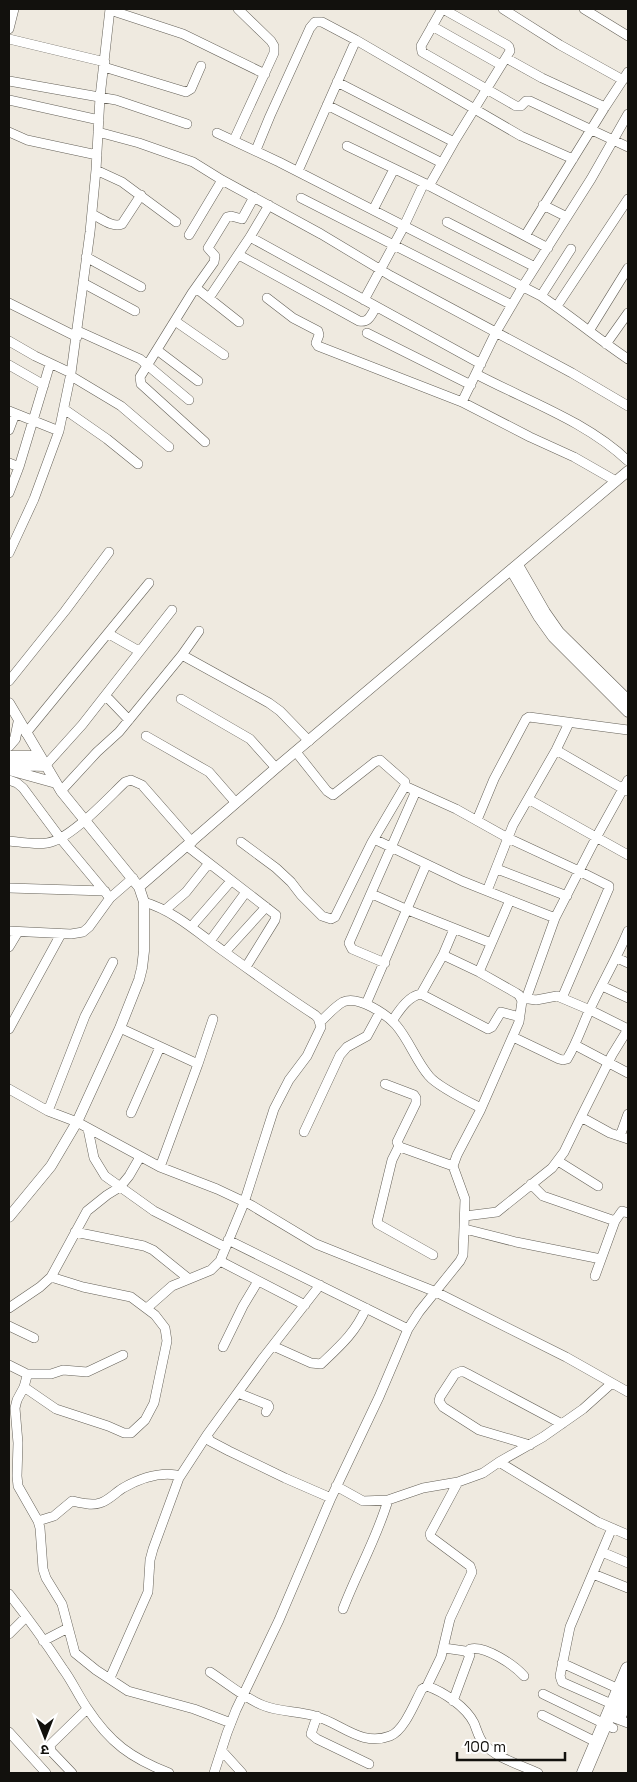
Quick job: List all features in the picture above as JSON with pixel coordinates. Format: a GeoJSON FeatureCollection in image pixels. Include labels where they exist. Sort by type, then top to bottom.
{"type":"FeatureCollection","features":[{"type":"Feature","properties":{"kind":"main road"},"geometry":{"type":"LineString","coordinates":[[593,1773],[615,1720],[624,1691],[628,1669]]}},
{"type":"Feature","properties":{"kind":"main road"},"geometry":{"type":"LineString","coordinates":[[584,1773],[598,1743],[615,1720]]}},
{"type":"Feature","properties":{"kind":"street"},"geometry":{"type":"LineString","coordinates":[[9,29],[14,9]]}},
{"type":"Feature","properties":{"kind":"street"},"geometry":{"type":"LineString","coordinates":[[9,554],[34,499],[59,431],[71,375],[92,214],[100,97],[110,9],[183,34],[265,74]]}},
{"type":"Feature","properties":{"kind":"street"},"geometry":{"type":"LineString","coordinates":[[234,140],[273,58],[274,46],[238,9]]}},
{"type":"Feature","properties":{"kind":"street"},"geometry":{"type":"LineString","coordinates":[[364,300],[426,185],[442,163],[474,109],[487,89],[504,62],[510,51],[507,45],[443,9],[421,46],[422,52],[487,89],[518,107],[530,100],[628,148]]}},
{"type":"Feature","properties":{"kind":"street"},"geometry":{"type":"LineString","coordinates":[[503,9],[519,13],[560,45],[626,76],[525,236]]}},
{"type":"Feature","properties":{"kind":"street"},"geometry":{"type":"LineString","coordinates":[[584,9],[628,36]]}},
{"type":"Feature","properties":{"kind":"street"},"geometry":{"type":"LineString","coordinates":[[256,150],[312,24],[322,22],[521,136],[573,159]]}},
{"type":"Feature","properties":{"kind":"street"},"geometry":{"type":"LineString","coordinates":[[432,26],[504,62],[605,107]]}},
{"type":"Feature","properties":{"kind":"street"},"geometry":{"type":"LineString","coordinates":[[9,39],[104,64],[186,92],[191,89],[202,66]]}},
{"type":"Feature","properties":{"kind":"street"},"geometry":{"type":"LineString","coordinates":[[298,171],[356,40]]}},
{"type":"Feature","properties":{"kind":"street"},"geometry":{"type":"LineString","coordinates":[[337,82],[454,142]]}},
{"type":"Feature","properties":{"kind":"street"},"geometry":{"type":"LineString","coordinates":[[9,83],[116,100],[187,124]]}},
{"type":"Feature","properties":{"kind":"street"},"geometry":{"type":"LineString","coordinates":[[9,100],[99,120]]}},
{"type":"Feature","properties":{"kind":"street"},"geometry":{"type":"LineString","coordinates":[[327,105],[442,163]]}},
{"type":"Feature","properties":{"kind":"street"},"geometry":{"type":"LineString","coordinates":[[462,402],[496,332],[628,114]]}},
{"type":"Feature","properties":{"kind":"street"},"geometry":{"type":"LineString","coordinates":[[9,132],[27,140],[97,155]]}},
{"type":"Feature","properties":{"kind":"street"},"geometry":{"type":"LineString","coordinates":[[98,132],[139,142],[184,158],[628,406]]}},
{"type":"Feature","properties":{"kind":"street"},"geometry":{"type":"LineString","coordinates":[[217,133],[256,150],[523,286],[557,306],[606,344],[627,356]]}},
{"type":"Feature","properties":{"kind":"street"},"geometry":{"type":"LineString","coordinates":[[347,146],[548,248]]}},
{"type":"Feature","properties":{"kind":"street"},"geometry":{"type":"LineString","coordinates":[[373,210],[394,169]]}},
{"type":"Feature","properties":{"kind":"street"},"geometry":{"type":"LineString","coordinates":[[96,170],[122,182],[176,222]]}},
{"type":"Feature","properties":{"kind":"street"},"geometry":{"type":"LineString","coordinates":[[189,235],[222,180]]}},
{"type":"Feature","properties":{"kind":"street"},"geometry":{"type":"LineString","coordinates":[[92,214],[115,226],[119,226],[141,195]]}},
{"type":"Feature","properties":{"kind":"street"},"geometry":{"type":"LineString","coordinates":[[206,442],[141,384],[140,376],[214,262],[215,256],[208,248],[226,217],[231,216],[242,219],[254,197]]}},
{"type":"Feature","properties":{"kind":"street"},"geometry":{"type":"LineString","coordinates":[[301,198],[512,305]]}},
{"type":"Feature","properties":{"kind":"street"},"geometry":{"type":"LineString","coordinates":[[557,306],[628,199]]}},
{"type":"Feature","properties":{"kind":"street"},"geometry":{"type":"LineString","coordinates":[[208,298],[239,255],[269,205]]}},
{"type":"Feature","properties":{"kind":"street"},"geometry":{"type":"LineString","coordinates":[[544,205],[567,217]]}},
{"type":"Feature","properties":{"kind":"street"},"geometry":{"type":"LineString","coordinates":[[447,222],[535,266]]}},
{"type":"Feature","properties":{"kind":"street"},"geometry":{"type":"LineString","coordinates":[[250,237],[481,364]]}},
{"type":"Feature","properties":{"kind":"street"},"geometry":{"type":"LineString","coordinates":[[541,296],[572,249]]}},
{"type":"Feature","properties":{"kind":"street"},"geometry":{"type":"LineString","coordinates":[[239,255],[359,321],[363,322],[368,319],[376,307]]}},
{"type":"Feature","properties":{"kind":"street"},"geometry":{"type":"LineString","coordinates":[[86,257],[141,287]]}},
{"type":"Feature","properties":{"kind":"street"},"geometry":{"type":"LineString","coordinates":[[589,331],[628,268]]}},
{"type":"Feature","properties":{"kind":"street"},"geometry":{"type":"LineString","coordinates":[[83,283],[135,311]]}},
{"type":"Feature","properties":{"kind":"street"},"geometry":{"type":"LineString","coordinates":[[196,288],[239,322]]}},
{"type":"Feature","properties":{"kind":"street"},"geometry":{"type":"LineString","coordinates":[[267,298],[293,318],[318,331],[316,343],[318,346],[462,402],[574,457],[616,481]]}},
{"type":"Feature","properties":{"kind":"street"},"geometry":{"type":"LineString","coordinates":[[9,303],[77,334],[136,357],[189,400]]}},
{"type":"Feature","properties":{"kind":"street"},"geometry":{"type":"LineString","coordinates":[[606,344],[628,313]]}},
{"type":"Feature","properties":{"kind":"street"},"geometry":{"type":"LineString","coordinates":[[175,321],[224,355]]}},
{"type":"Feature","properties":{"kind":"street"},"geometry":{"type":"LineString","coordinates":[[367,333],[471,385]]}},
{"type":"Feature","properties":{"kind":"street"},"geometry":{"type":"LineString","coordinates":[[9,342],[71,375],[121,406],[169,447]]}},
{"type":"Feature","properties":{"kind":"street"},"geometry":{"type":"LineString","coordinates":[[157,350],[198,382]]}},
{"type":"Feature","properties":{"kind":"street"},"geometry":{"type":"LineString","coordinates":[[9,493],[19,467],[50,364]]}},
{"type":"Feature","properties":{"kind":"street"},"geometry":{"type":"LineString","coordinates":[[9,365],[44,385]]}},
{"type":"Feature","properties":{"kind":"street"},"geometry":{"type":"LineString","coordinates":[[476,374],[595,435],[628,461]]}},
{"type":"Feature","properties":{"kind":"street"},"geometry":{"type":"LineString","coordinates":[[64,408],[138,464]]}},
{"type":"Feature","properties":{"kind":"street"},"geometry":{"type":"LineString","coordinates":[[9,430],[12,412],[59,431]]}},
{"type":"Feature","properties":{"kind":"street"},"geometry":{"type":"LineString","coordinates":[[9,462],[19,467]]}},
{"type":"Feature","properties":{"kind":"street"},"geometry":{"type":"LineString","coordinates":[[139,887],[276,768],[628,471]]}},
{"type":"Feature","properties":{"kind":"street"},"geometry":{"type":"LineString","coordinates":[[9,681],[109,552]]}},
{"type":"Feature","properties":{"kind":"street"},"geometry":{"type":"LineString","coordinates":[[514,568],[559,632],[628,700]]}},
{"type":"Feature","properties":{"kind":"street"},"geometry":{"type":"LineString","coordinates":[[514,568],[538,616],[553,637],[628,712]]}},
{"type":"Feature","properties":{"kind":"street"},"geometry":{"type":"LineString","coordinates":[[26,733],[149,583]]}},
{"type":"Feature","properties":{"kind":"street"},"geometry":{"type":"LineString","coordinates":[[9,766],[45,766],[106,696],[172,610]]}},
{"type":"Feature","properties":{"kind":"street"},"geometry":{"type":"LineString","coordinates":[[58,787],[130,720],[199,631]]}},
{"type":"Feature","properties":{"kind":"street"},"geometry":{"type":"LineString","coordinates":[[109,634],[139,651]]}},
{"type":"Feature","properties":{"kind":"street"},"geometry":{"type":"LineString","coordinates":[[182,655],[269,703],[280,711],[309,741]]}},
{"type":"Feature","properties":{"kind":"street"},"geometry":{"type":"LineString","coordinates":[[106,696],[130,720]]}},
{"type":"Feature","properties":{"kind":"street"},"geometry":{"type":"LineString","coordinates":[[181,699],[245,736],[276,768]]}},
{"type":"Feature","properties":{"kind":"street"},"geometry":{"type":"LineString","coordinates":[[9,703],[58,787],[139,887],[144,902],[142,968],[120,1028],[77,1122],[51,1166],[9,1217]]}},
{"type":"Feature","properties":{"kind":"street"},"geometry":{"type":"LineString","coordinates":[[477,820],[494,779],[526,719],[534,716],[569,723],[628,730]]}},
{"type":"Feature","properties":{"kind":"street"},"geometry":{"type":"LineString","coordinates":[[9,746],[15,739],[19,720]]}},
{"type":"Feature","properties":{"kind":"street"},"geometry":{"type":"LineString","coordinates":[[487,891],[508,838],[569,723]]}},
{"type":"Feature","properties":{"kind":"street"},"geometry":{"type":"LineString","coordinates":[[146,736],[209,772],[236,803]]}},
{"type":"Feature","properties":{"kind":"street"},"geometry":{"type":"LineString","coordinates":[[556,750],[626,790]]}},
{"type":"Feature","properties":{"kind":"street"},"geometry":{"type":"LineString","coordinates":[[241,842],[276,868],[322,916],[331,919],[335,917],[374,839],[405,786],[404,780],[380,760],[333,795],[327,791],[296,752]]}},
{"type":"Feature","properties":{"kind":"street"},"geometry":{"type":"LineString","coordinates":[[9,756],[39,756]]}},
{"type":"Feature","properties":{"kind":"street"},"geometry":{"type":"LineString","coordinates":[[9,770],[58,787]]}},
{"type":"Feature","properties":{"kind":"street"},"geometry":{"type":"LineString","coordinates":[[9,780],[18,783],[23,788],[61,839],[108,895]]}},
{"type":"Feature","properties":{"kind":"street"},"geometry":{"type":"LineString","coordinates":[[9,841],[45,843],[61,839],[125,782],[131,780],[142,785],[190,844],[231,881],[274,913],[276,918],[246,967]]}},
{"type":"Feature","properties":{"kind":"street"},"geometry":{"type":"LineString","coordinates":[[214,1773],[231,1723],[279,1620],[336,1486],[379,1397],[408,1329],[463,1255],[466,1216],[464,1194],[453,1166],[513,1037],[524,998],[555,918],[597,836],[626,790],[628,780]]}},
{"type":"Feature","properties":{"kind":"street"},"geometry":{"type":"LineString","coordinates":[[405,786],[477,820],[508,838],[607,884],[609,888],[562,998]]}},
{"type":"Feature","properties":{"kind":"street"},"geometry":{"type":"LineString","coordinates":[[385,963],[349,946],[390,847],[416,791]]}},
{"type":"Feature","properties":{"kind":"street"},"geometry":{"type":"LineString","coordinates":[[528,799],[628,855]]}},
{"type":"Feature","properties":{"kind":"street"},"geometry":{"type":"LineString","coordinates":[[374,839],[426,865],[555,918]]}},
{"type":"Feature","properties":{"kind":"street"},"geometry":{"type":"LineString","coordinates":[[165,910],[186,892],[209,862]]}},
{"type":"Feature","properties":{"kind":"street"},"geometry":{"type":"LineString","coordinates":[[366,1004],[426,865]]}},
{"type":"Feature","properties":{"kind":"street"},"geometry":{"type":"LineString","coordinates":[[497,868],[567,896]]}},
{"type":"Feature","properties":{"kind":"street"},"geometry":{"type":"LineString","coordinates":[[9,947],[13,931],[61,934],[83,932],[89,927],[108,895],[132,878]]}},
{"type":"Feature","properties":{"kind":"street"},"geometry":{"type":"LineString","coordinates":[[191,927],[231,881]]}},
{"type":"Feature","properties":{"kind":"street"},"geometry":{"type":"LineString","coordinates":[[9,888],[108,895]]}},
{"type":"Feature","properties":{"kind":"street"},"geometry":{"type":"LineString","coordinates":[[210,941],[246,892]]}},
{"type":"Feature","properties":{"kind":"street"},"geometry":{"type":"LineString","coordinates":[[372,894],[491,944]]}},
{"type":"Feature","properties":{"kind":"street"},"geometry":{"type":"LineString","coordinates":[[479,972],[510,900]]}},
{"type":"Feature","properties":{"kind":"street"},"geometry":{"type":"LineString","coordinates":[[144,902],[165,910],[191,927],[277,990],[315,1014],[320,1022],[320,1030],[307,1056],[289,1080],[274,1109],[244,1203],[220,1261],[211,1270],[172,1286],[147,1308]]}},
{"type":"Feature","properties":{"kind":"street"},"geometry":{"type":"LineString","coordinates":[[225,952],[266,907]]}},
{"type":"Feature","properties":{"kind":"street"},"geometry":{"type":"LineString","coordinates":[[422,994],[443,955],[454,929]]}},
{"type":"Feature","properties":{"kind":"street"},"geometry":{"type":"LineString","coordinates":[[513,1037],[563,1060],[567,1059],[617,958],[628,931]]}},
{"type":"Feature","properties":{"kind":"street"},"geometry":{"type":"LineString","coordinates":[[9,1029],[61,934]]}},
{"type":"Feature","properties":{"kind":"street"},"geometry":{"type":"LineString","coordinates":[[443,955],[479,972],[524,998],[542,1000],[553,995],[590,1010],[628,1029],[612,1055],[558,1161],[497,1212],[466,1216]]}},
{"type":"Feature","properties":{"kind":"street"},"geometry":{"type":"LineString","coordinates":[[617,958],[628,963]]}},
{"type":"Feature","properties":{"kind":"street"},"geometry":{"type":"LineString","coordinates":[[48,1110],[85,1016],[113,962]]}},
{"type":"Feature","properties":{"kind":"street"},"geometry":{"type":"LineString","coordinates":[[602,986],[628,998]]}},
{"type":"Feature","properties":{"kind":"street"},"geometry":{"type":"LineString","coordinates":[[392,1021],[407,1002],[415,996],[422,994],[488,1029],[492,1027],[501,1012],[520,1017]]}},
{"type":"Feature","properties":{"kind":"street"},"geometry":{"type":"LineString","coordinates":[[320,1022],[344,1002],[356,1001],[366,1004],[392,1021],[433,1080],[481,1108]]}},
{"type":"Feature","properties":{"kind":"street"},"geometry":{"type":"LineString","coordinates":[[304,1132],[340,1055],[347,1046],[367,1036],[380,1012]]}},
{"type":"Feature","properties":{"kind":"street"},"geometry":{"type":"LineString","coordinates":[[160,1167],[213,1020]]}},
{"type":"Feature","properties":{"kind":"street"},"geometry":{"type":"LineString","coordinates":[[120,1028],[198,1064]]}},
{"type":"Feature","properties":{"kind":"street"},"geometry":{"type":"LineString","coordinates":[[575,1046],[628,1073]]}},
{"type":"Feature","properties":{"kind":"street"},"geometry":{"type":"LineString","coordinates":[[130,1113],[160,1047]]}},
{"type":"Feature","properties":{"kind":"street"},"geometry":{"type":"LineString","coordinates":[[385,1084],[414,1095],[417,1101],[397,1142],[398,1146],[392,1160],[377,1222],[433,1255]]}},
{"type":"Feature","properties":{"kind":"street"},"geometry":{"type":"LineString","coordinates":[[9,1089],[48,1110],[77,1122],[160,1167],[217,1189],[270,1216],[299,1235],[323,1247],[436,1292],[548,1348],[628,1392]]}},
{"type":"Feature","properties":{"kind":"street"},"geometry":{"type":"LineString","coordinates":[[581,1117],[610,1133],[624,1138],[628,1114]]}},
{"type":"Feature","properties":{"kind":"street"},"geometry":{"type":"LineString","coordinates":[[88,1129],[94,1158],[105,1176],[154,1211],[320,1285],[408,1329]]}},
{"type":"Feature","properties":{"kind":"street"},"geometry":{"type":"LineString","coordinates":[[398,1146],[453,1166]]}},
{"type":"Feature","properties":{"kind":"street"},"geometry":{"type":"LineString","coordinates":[[9,1308],[40,1287],[51,1277],[87,1211],[120,1187],[140,1157]]}},
{"type":"Feature","properties":{"kind":"street"},"geometry":{"type":"LineString","coordinates":[[558,1161],[598,1186]]}},
{"type":"Feature","properties":{"kind":"street"},"geometry":{"type":"LineString","coordinates":[[532,1184],[543,1196],[616,1220]]}},
{"type":"Feature","properties":{"kind":"street"},"geometry":{"type":"LineString","coordinates":[[595,1276],[616,1220],[622,1211],[628,1214]]}},
{"type":"Feature","properties":{"kind":"street"},"geometry":{"type":"LineString","coordinates":[[465,1229],[516,1242],[601,1259]]}},
{"type":"Feature","properties":{"kind":"street"},"geometry":{"type":"LineString","coordinates":[[75,1232],[153,1250],[190,1279]]}},
{"type":"Feature","properties":{"kind":"street"},"geometry":{"type":"LineString","coordinates":[[220,1261],[305,1305]]}},
{"type":"Feature","properties":{"kind":"street"},"geometry":{"type":"LineString","coordinates":[[24,1387],[56,1410],[108,1426],[124,1433],[131,1432],[145,1420],[152,1409],[167,1341],[166,1328],[155,1315],[131,1297],[83,1287],[51,1277]]}},
{"type":"Feature","properties":{"kind":"street"},"geometry":{"type":"LineString","coordinates":[[223,1347],[243,1306],[258,1281]]}},
{"type":"Feature","properties":{"kind":"street"},"geometry":{"type":"LineString","coordinates":[[110,1678],[148,1592],[150,1560],[153,1548],[179,1478],[207,1435],[272,1346],[320,1285]]}},
{"type":"Feature","properties":{"kind":"street"},"geometry":{"type":"LineString","coordinates":[[272,1346],[311,1363],[320,1364],[358,1326],[366,1308]]}},
{"type":"Feature","properties":{"kind":"street"},"geometry":{"type":"LineString","coordinates":[[9,1326],[34,1338]]}},
{"type":"Feature","properties":{"kind":"street"},"geometry":{"type":"LineString","coordinates":[[9,1365],[27,1374],[51,1374],[63,1370],[87,1372],[123,1355]]}},
{"type":"Feature","properties":{"kind":"street"},"geometry":{"type":"LineString","coordinates":[[530,1445],[479,1430],[443,1407],[439,1401],[440,1397],[455,1374],[462,1371],[562,1424]]}},
{"type":"Feature","properties":{"kind":"street"},"geometry":{"type":"LineString","coordinates":[[27,1374],[24,1387],[16,1400],[18,1443],[13,1477],[29,1502],[38,1521],[43,1569],[46,1578],[62,1604],[75,1653],[96,1670],[128,1690],[194,1709],[231,1723]]}},
{"type":"Feature","properties":{"kind":"street"},"geometry":{"type":"LineString","coordinates":[[336,1486],[363,1500],[388,1500],[423,1488],[475,1477],[562,1424],[583,1409],[612,1382]]}},
{"type":"Feature","properties":{"kind":"street"},"geometry":{"type":"LineString","coordinates":[[238,1393],[268,1404],[269,1407],[266,1412]]}},
{"type":"Feature","properties":{"kind":"street"},"geometry":{"type":"LineString","coordinates":[[207,1435],[210,1441],[229,1452],[331,1498]]}},
{"type":"Feature","properties":{"kind":"street"},"geometry":{"type":"LineString","coordinates":[[499,1462],[598,1522],[628,1535]]}},
{"type":"Feature","properties":{"kind":"street"},"geometry":{"type":"LineString","coordinates":[[38,1521],[54,1516],[72,1502],[92,1504],[103,1502],[143,1478],[160,1474],[176,1475],[179,1478]]}},
{"type":"Feature","properties":{"kind":"street"},"geometry":{"type":"LineString","coordinates":[[210,1672],[262,1705],[317,1716],[360,1737],[369,1739],[391,1736],[404,1723],[438,1664],[444,1648],[450,1619],[472,1570],[430,1534],[458,1482]]}},
{"type":"Feature","properties":{"kind":"street"},"geometry":{"type":"LineString","coordinates":[[343,1609],[362,1562],[380,1526],[388,1500]]}},
{"type":"Feature","properties":{"kind":"street"},"geometry":{"type":"LineString","coordinates":[[612,1528],[593,1574],[580,1599],[570,1627],[560,1676],[562,1682],[615,1720]]}},
{"type":"Feature","properties":{"kind":"street"},"geometry":{"type":"LineString","coordinates":[[602,1552],[628,1563]]}},
{"type":"Feature","properties":{"kind":"street"},"geometry":{"type":"LineString","coordinates":[[593,1574],[628,1588]]}},
{"type":"Feature","properties":{"kind":"street"},"geometry":{"type":"LineString","coordinates":[[9,1594],[64,1670],[103,1730],[128,1754],[169,1773]]}},
{"type":"Feature","properties":{"kind":"street"},"geometry":{"type":"LineString","coordinates":[[9,1634],[26,1617]]}},
{"type":"Feature","properties":{"kind":"street"},"geometry":{"type":"LineString","coordinates":[[42,1641],[68,1628]]}},
{"type":"Feature","properties":{"kind":"street"},"geometry":{"type":"LineString","coordinates":[[444,1648],[468,1653]]}},
{"type":"Feature","properties":{"kind":"street"},"geometry":{"type":"LineString","coordinates":[[468,1653],[470,1649],[476,1648],[487,1651],[516,1667],[524,1676]]}},
{"type":"Feature","properties":{"kind":"street"},"geometry":{"type":"LineString","coordinates":[[453,1700],[470,1656],[468,1653]]}},
{"type":"Feature","properties":{"kind":"street"},"geometry":{"type":"LineString","coordinates":[[562,1663],[624,1691]]}},
{"type":"Feature","properties":{"kind":"street"},"geometry":{"type":"LineString","coordinates":[[426,1686],[453,1700],[470,1718],[485,1746],[499,1755],[538,1773]]}},
{"type":"Feature","properties":{"kind":"street"},"geometry":{"type":"LineString","coordinates":[[543,1694],[615,1720]]}},
{"type":"Feature","properties":{"kind":"street"},"geometry":{"type":"LineString","coordinates":[[72,1773],[51,1751],[50,1745],[88,1709]]}},
{"type":"Feature","properties":{"kind":"street"},"geometry":{"type":"LineString","coordinates":[[542,1715],[598,1743]]}},
{"type":"Feature","properties":{"kind":"street"},"geometry":{"type":"LineString","coordinates":[[317,1716],[311,1734],[317,1739],[369,1764]]}},
{"type":"Feature","properties":{"kind":"street"},"geometry":{"type":"LineString","coordinates":[[9,1732],[46,1773]]}},
{"type":"Feature","properties":{"kind":"street"},"geometry":{"type":"LineString","coordinates":[[222,1751],[242,1773]]}}]}
